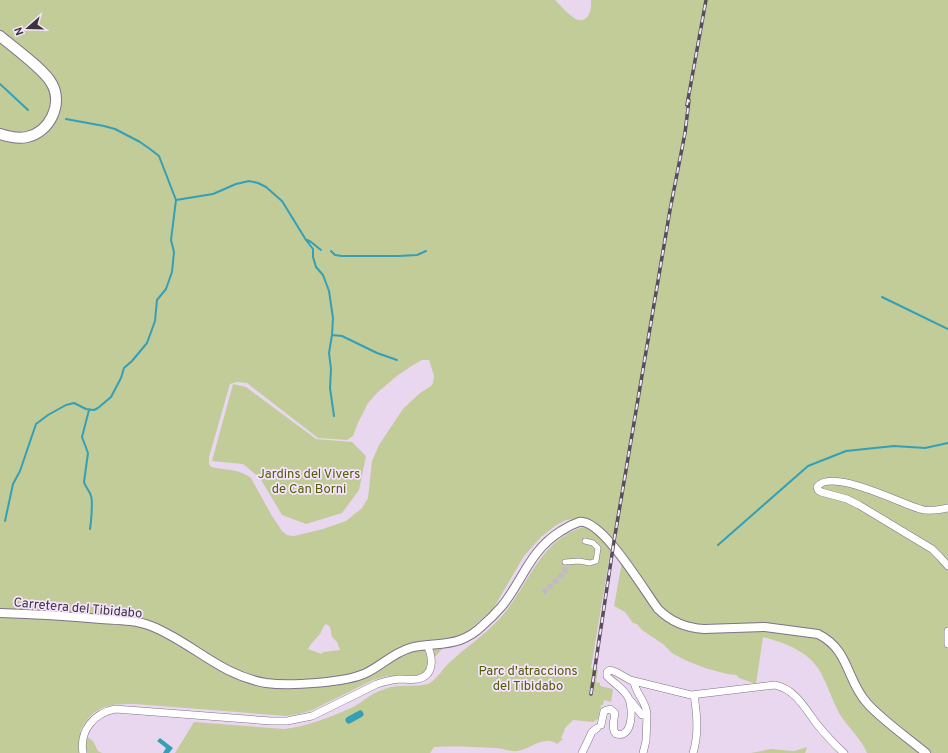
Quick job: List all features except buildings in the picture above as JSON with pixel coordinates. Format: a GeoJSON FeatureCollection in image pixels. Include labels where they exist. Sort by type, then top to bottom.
{"type":"FeatureCollection","features":[{"type":"Feature","properties":{"kind":"main road"},"geometry":{"type":"LineString","coordinates":[[0,36],[49,79],[55,91],[56,103],[50,120],[37,133],[28,137],[17,138],[0,134]]}},
{"type":"Feature","properties":{"kind":"main road"},"geometry":{"type":"LineString","coordinates":[[0,42],[43,78],[50,88],[52,101],[48,115],[37,129],[22,134],[0,129]]}},
{"type":"Feature","properties":{"kind":"street"},"geometry":{"type":"LineString","coordinates":[[948,508],[932,510],[921,509],[860,486],[840,481],[822,483],[818,485],[817,488],[821,492],[847,499],[870,512],[932,549],[948,566]]}},
{"type":"Feature","properties":{"kind":"street","name":"Carretera del Tibidabo"},"geometry":{"type":"LineString","coordinates":[[0,613],[82,617],[140,622],[162,630],[227,670],[265,683],[296,684],[356,676],[372,670],[397,654],[410,648],[457,642],[467,637],[477,630],[501,607],[528,564],[544,544],[554,535],[568,527],[580,522],[585,522],[591,525],[613,544],[658,609],[676,623],[704,629],[765,627],[818,634],[825,638],[838,649],[857,689],[865,702],[926,753]]}},
{"type":"Feature","properties":{"kind":"street"},"geometry":{"type":"LineString","coordinates":[[565,562],[579,561],[590,563],[596,561],[598,548],[593,543],[585,542]]}},
{"type":"Feature","properties":{"kind":"street"},"geometry":{"type":"LineString","coordinates":[[948,631],[948,644]]}},
{"type":"Feature","properties":{"kind":"street"},"geometry":{"type":"LineString","coordinates":[[83,753],[83,739],[90,723],[99,715],[116,709],[271,721],[287,721],[312,716],[378,684],[398,679],[417,679],[425,676],[429,671],[432,660],[427,645]]}},
{"type":"Feature","properties":{"kind":"street"},"geometry":{"type":"LineString","coordinates":[[647,715],[642,715],[618,685],[608,678],[607,672],[613,670],[628,679],[694,695],[767,685],[782,687],[793,694],[800,701],[816,723],[844,753]]}},
{"type":"Feature","properties":{"kind":"street"},"geometry":{"type":"LineString","coordinates":[[634,680],[634,686],[647,707],[646,741],[643,753]]}},
{"type":"Feature","properties":{"kind":"street"},"geometry":{"type":"LineString","coordinates":[[693,753],[696,744],[697,726],[694,695]]}},
{"type":"Feature","properties":{"kind":"street"},"geometry":{"type":"LineString","coordinates":[[582,753],[592,732],[599,727],[604,711],[610,709],[615,713],[614,731],[619,734],[626,732],[630,724],[630,700]]}},
{"type":"Feature","properties":{"kind":"green space"},"geometry":{"type":"Polygon","coordinates":[[[0,0],[555,0],[574,18],[583,20],[590,12],[591,0],[948,0],[948,753],[867,753],[862,743],[839,713],[816,665],[796,649],[780,642],[763,637],[756,684],[739,678],[737,675],[705,668],[672,653],[663,644],[642,630],[637,624],[633,623],[625,612],[614,606],[625,553],[613,539],[594,522],[584,518],[566,520],[555,526],[541,537],[524,556],[493,609],[467,632],[452,639],[431,661],[427,670],[420,675],[387,676],[373,680],[310,711],[286,716],[135,704],[109,706],[96,711],[90,716],[80,732],[93,741],[98,751],[102,753],[0,753],[0,0]],[[422,360],[398,375],[378,392],[368,403],[353,436],[347,440],[318,438],[247,383],[237,382],[230,384],[209,457],[209,464],[211,467],[237,471],[251,478],[272,516],[282,531],[287,535],[294,536],[323,529],[346,521],[362,508],[368,498],[372,461],[379,445],[403,409],[433,383],[434,376],[429,360],[422,360]],[[326,624],[308,649],[322,654],[323,652],[340,650],[337,642],[332,637],[330,627],[326,624]]]}},
{"type":"Feature","properties":{"kind":"green space","name":"Jardins del Vivers de Can Borni"},"geometry":{"type":"Polygon","coordinates":[[[233,384],[246,387],[316,439],[352,442],[366,456],[359,490],[342,513],[306,524],[282,515],[260,478],[243,464],[212,461],[233,384]]]}},
{"type":"Feature","properties":{"kind":"green space","name":"Parc d'atraccions del Tibidabo"},"geometry":{"type":"Polygon","coordinates":[[[583,527],[591,530],[602,538],[611,548],[591,668],[598,670],[596,682],[600,683],[600,686],[613,689],[611,702],[604,700],[603,705],[601,705],[598,719],[593,722],[573,720],[564,729],[561,738],[563,739],[557,744],[552,741],[547,741],[522,750],[514,751],[496,748],[434,747],[430,753],[175,753],[194,722],[284,729],[292,728],[310,724],[337,714],[353,707],[378,691],[398,686],[423,685],[430,683],[449,663],[489,630],[501,617],[511,605],[545,553],[555,543],[568,534],[583,527]]]}},
{"type":"Feature","properties":{"kind":"green space"},"geometry":{"type":"Polygon","coordinates":[[[807,747],[805,753],[751,753],[771,749],[794,751],[807,747]]]}},
{"type":"Feature","properties":{"kind":"water"},"geometry":{"type":"Polygon","coordinates":[[[160,738],[173,748],[169,753],[163,753],[166,748],[157,741],[160,738]]]}},
{"type":"Feature","properties":{"kind":"waterway"},"geometry":{"type":"LineString","coordinates":[[0,84],[28,110]]}},
{"type":"Feature","properties":{"kind":"waterway"},"geometry":{"type":"LineString","coordinates":[[66,119],[115,129],[150,149],[159,156],[176,200],[213,194],[236,184],[249,181],[266,187],[282,201],[313,249],[313,257],[316,267],[323,275],[329,291],[333,318],[329,353],[331,369],[330,388],[334,416]]}},
{"type":"Feature","properties":{"kind":"waterway"},"geometry":{"type":"LineString","coordinates":[[5,521],[13,484],[20,471],[36,424],[66,405],[74,403],[86,409],[94,410],[98,408],[111,397],[121,378],[124,368],[147,343],[155,321],[157,300],[166,289],[172,272],[174,252],[171,240],[176,200]]}},
{"type":"Feature","properties":{"kind":"waterway"},"geometry":{"type":"LineString","coordinates":[[307,240],[321,250]]}},
{"type":"Feature","properties":{"kind":"waterway"},"geometry":{"type":"LineString","coordinates":[[331,251],[335,255],[342,256],[417,255],[426,251]]}},
{"type":"Feature","properties":{"kind":"waterway"},"geometry":{"type":"LineString","coordinates":[[882,297],[948,329]]}},
{"type":"Feature","properties":{"kind":"waterway"},"geometry":{"type":"LineString","coordinates":[[332,335],[342,336],[377,353],[397,360]]}},
{"type":"Feature","properties":{"kind":"waterway"},"geometry":{"type":"LineString","coordinates":[[89,410],[82,437],[88,453],[84,482],[92,499],[90,529]]}},
{"type":"Feature","properties":{"kind":"waterway"},"geometry":{"type":"LineString","coordinates":[[718,545],[808,466],[846,451],[894,446],[925,448],[948,443]]}},
{"type":"Feature","properties":{"kind":"waterway"},"geometry":{"type":"LineString","coordinates":[[349,720],[360,714]]}},
{"type":"Feature","properties":{"kind":"tunnel"},"geometry":{"type":"LineString","coordinates":[[543,593],[565,572],[565,562]]}},
{"type":"Feature","properties":{"kind":"railway"},"geometry":{"type":"LineString","coordinates":[[687,105],[706,0]]}},
{"type":"Feature","properties":{"kind":"railway"},"geometry":{"type":"LineString","coordinates":[[591,694],[614,541],[670,210],[685,133],[689,100]]}}]}
